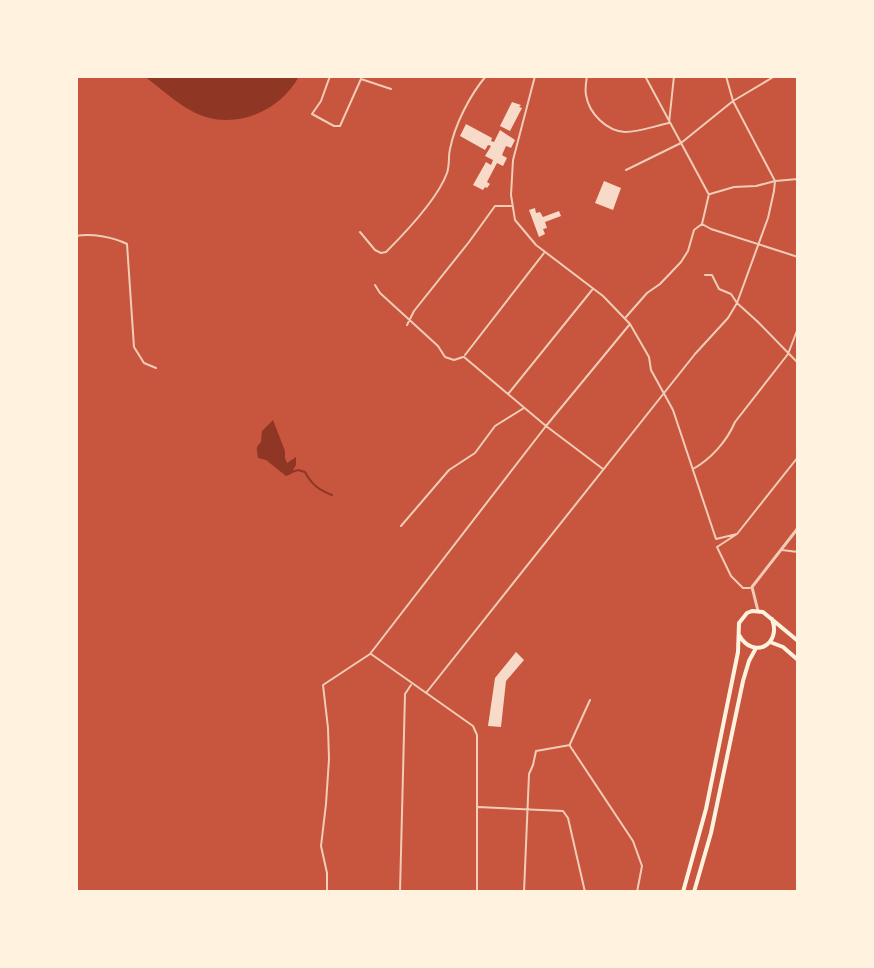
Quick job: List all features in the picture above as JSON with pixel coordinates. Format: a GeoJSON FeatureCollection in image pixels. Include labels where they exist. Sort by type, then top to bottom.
{"type":"FeatureCollection","features":[{"type":"Feature","properties":{"kind":"main road"},"geometry":{"type":"LineString","coordinates":[[683,892],[706,809],[738,652],[738,629],[742,617],[758,611],[768,615],[798,641]]}},
{"type":"Feature","properties":{"kind":"main road"},"geometry":{"type":"LineString","coordinates":[[739,635],[743,643],[756,648],[764,647],[774,636],[775,628],[768,615]]}},
{"type":"Feature","properties":{"kind":"main road"},"geometry":{"type":"LineString","coordinates":[[770,642],[783,647],[798,660]]}},
{"type":"Feature","properties":{"kind":"main road"},"geometry":{"type":"LineString","coordinates":[[694,892],[711,833],[743,681],[756,648]]}},
{"type":"Feature","properties":{"kind":"street"},"geometry":{"type":"LineString","coordinates":[[330,76],[321,101],[312,114],[334,126],[340,126],[361,79],[391,89]]}},
{"type":"Feature","properties":{"kind":"street"},"geometry":{"type":"LineString","coordinates":[[535,76],[513,160],[512,206],[515,220],[545,252],[593,289],[630,324],[673,410],[716,539],[737,534]]}},
{"type":"Feature","properties":{"kind":"street"},"geometry":{"type":"LineString","coordinates":[[587,76],[586,95],[595,115],[604,124],[628,132],[669,123]]}},
{"type":"Feature","properties":{"kind":"street"},"geometry":{"type":"LineString","coordinates":[[625,317],[681,263],[689,250],[694,230],[702,224],[709,194],[645,76]]}},
{"type":"Feature","properties":{"kind":"street"},"geometry":{"type":"LineString","coordinates":[[669,123],[674,76]]}},
{"type":"Feature","properties":{"kind":"street"},"geometry":{"type":"LineString","coordinates":[[426,693],[737,303],[768,218],[775,181],[733,101],[726,76]]}},
{"type":"Feature","properties":{"kind":"street"},"geometry":{"type":"LineString","coordinates":[[626,170],[681,143],[733,101],[775,76]]}},
{"type":"Feature","properties":{"kind":"street"},"geometry":{"type":"LineString","coordinates":[[360,232],[375,250],[386,252],[427,206],[447,174],[449,151],[456,131],[484,77]]}},
{"type":"Feature","properties":{"kind":"street"},"geometry":{"type":"LineString","coordinates":[[709,194],[735,187],[798,179]]}},
{"type":"Feature","properties":{"kind":"street"},"geometry":{"type":"LineString","coordinates":[[407,325],[415,309],[495,206],[512,206]]}},
{"type":"Feature","properties":{"kind":"street"},"geometry":{"type":"LineString","coordinates":[[702,224],[798,257]]}},
{"type":"Feature","properties":{"kind":"street"},"geometry":{"type":"LineString","coordinates":[[76,236],[88,235],[127,244],[134,347],[144,363],[156,368]]}},
{"type":"Feature","properties":{"kind":"street"},"geometry":{"type":"LineString","coordinates":[[375,285],[447,358],[454,360],[464,357],[545,252]]}},
{"type":"Feature","properties":{"kind":"street"},"geometry":{"type":"LineString","coordinates":[[705,275],[712,275],[719,289],[731,294],[798,363]]}},
{"type":"Feature","properties":{"kind":"street"},"geometry":{"type":"LineString","coordinates":[[508,395],[593,289]]}},
{"type":"Feature","properties":{"kind":"street"},"geometry":{"type":"LineString","coordinates":[[327,892],[327,873],[321,846],[329,759],[323,685],[370,654],[546,426],[630,324]]}},
{"type":"Feature","properties":{"kind":"street"},"geometry":{"type":"LineString","coordinates":[[692,470],[707,461],[788,354],[798,328]]}},
{"type":"Feature","properties":{"kind":"street"},"geometry":{"type":"LineString","coordinates":[[464,357],[603,469]]}},
{"type":"Feature","properties":{"kind":"street"},"geometry":{"type":"LineString","coordinates":[[401,526],[449,470],[475,453],[495,426],[525,408]]}},
{"type":"Feature","properties":{"kind":"street"},"geometry":{"type":"LineString","coordinates":[[798,457],[737,534],[717,547],[731,576],[743,588],[752,587],[798,528]]}},
{"type":"Feature","properties":{"kind":"street"},"geometry":{"type":"LineString","coordinates":[[780,550],[798,552]]}},
{"type":"Feature","properties":{"kind":"street"},"geometry":{"type":"LineString","coordinates":[[752,587],[758,611]]}},
{"type":"Feature","properties":{"kind":"street"},"geometry":{"type":"LineString","coordinates":[[370,654],[473,726],[477,735],[477,892]]}},
{"type":"Feature","properties":{"kind":"street"},"geometry":{"type":"LineString","coordinates":[[400,892],[405,694],[411,684]]}},
{"type":"Feature","properties":{"kind":"street"},"geometry":{"type":"LineString","coordinates":[[570,745],[590,700]]}},
{"type":"Feature","properties":{"kind":"street"},"geometry":{"type":"LineString","coordinates":[[524,892],[529,774],[536,751],[570,745]]}},
{"type":"Feature","properties":{"kind":"street"},"geometry":{"type":"LineString","coordinates":[[570,745],[633,841],[642,866],[637,892]]}},
{"type":"Feature","properties":{"kind":"street"},"geometry":{"type":"LineString","coordinates":[[478,807],[563,811],[567,815],[585,892]]}},
{"type":"Feature","properties":{"kind":"shaded area"},"geometry":{"type":"Polygon","coordinates":[[[144,76],[299,76],[279,101],[266,110],[252,116],[221,120],[190,110],[144,76]]]}},
{"type":"Feature","properties":{"kind":"shaded area"},"geometry":{"type":"Polygon","coordinates":[[[273,420],[287,463],[296,457],[296,465],[286,476],[266,460],[258,458],[262,431],[273,420]]]}},
{"type":"Feature","properties":{"kind":"building"},"geometry":{"type":"Polygon","coordinates":[[[512,102],[522,108],[510,131],[500,126],[512,102]]]}},
{"type":"Feature","properties":{"kind":"building"},"geometry":{"type":"Polygon","coordinates":[[[466,124],[494,142],[500,130],[515,140],[511,148],[506,146],[502,155],[507,158],[503,166],[497,163],[487,182],[490,184],[483,190],[473,185],[486,162],[491,165],[493,160],[485,156],[491,146],[488,145],[485,150],[460,136],[466,124]]]}},
{"type":"Feature","properties":{"kind":"building"},"geometry":{"type":"Polygon","coordinates":[[[604,181],[621,188],[613,210],[595,203],[604,181]]]}},
{"type":"Feature","properties":{"kind":"building"},"geometry":{"type":"Polygon","coordinates":[[[535,208],[536,213],[540,212],[543,217],[559,211],[561,216],[545,222],[545,234],[539,237],[529,210],[535,208]]]}},
{"type":"Feature","properties":{"kind":"building"},"geometry":{"type":"Polygon","coordinates":[[[516,652],[524,660],[506,681],[501,727],[488,726],[495,678],[516,652]]]}},
{"type":"Feature","properties":{"kind":"waterway"},"geometry":{"type":"LineString","coordinates":[[292,472],[305,472],[316,486],[332,495]]}}]}
